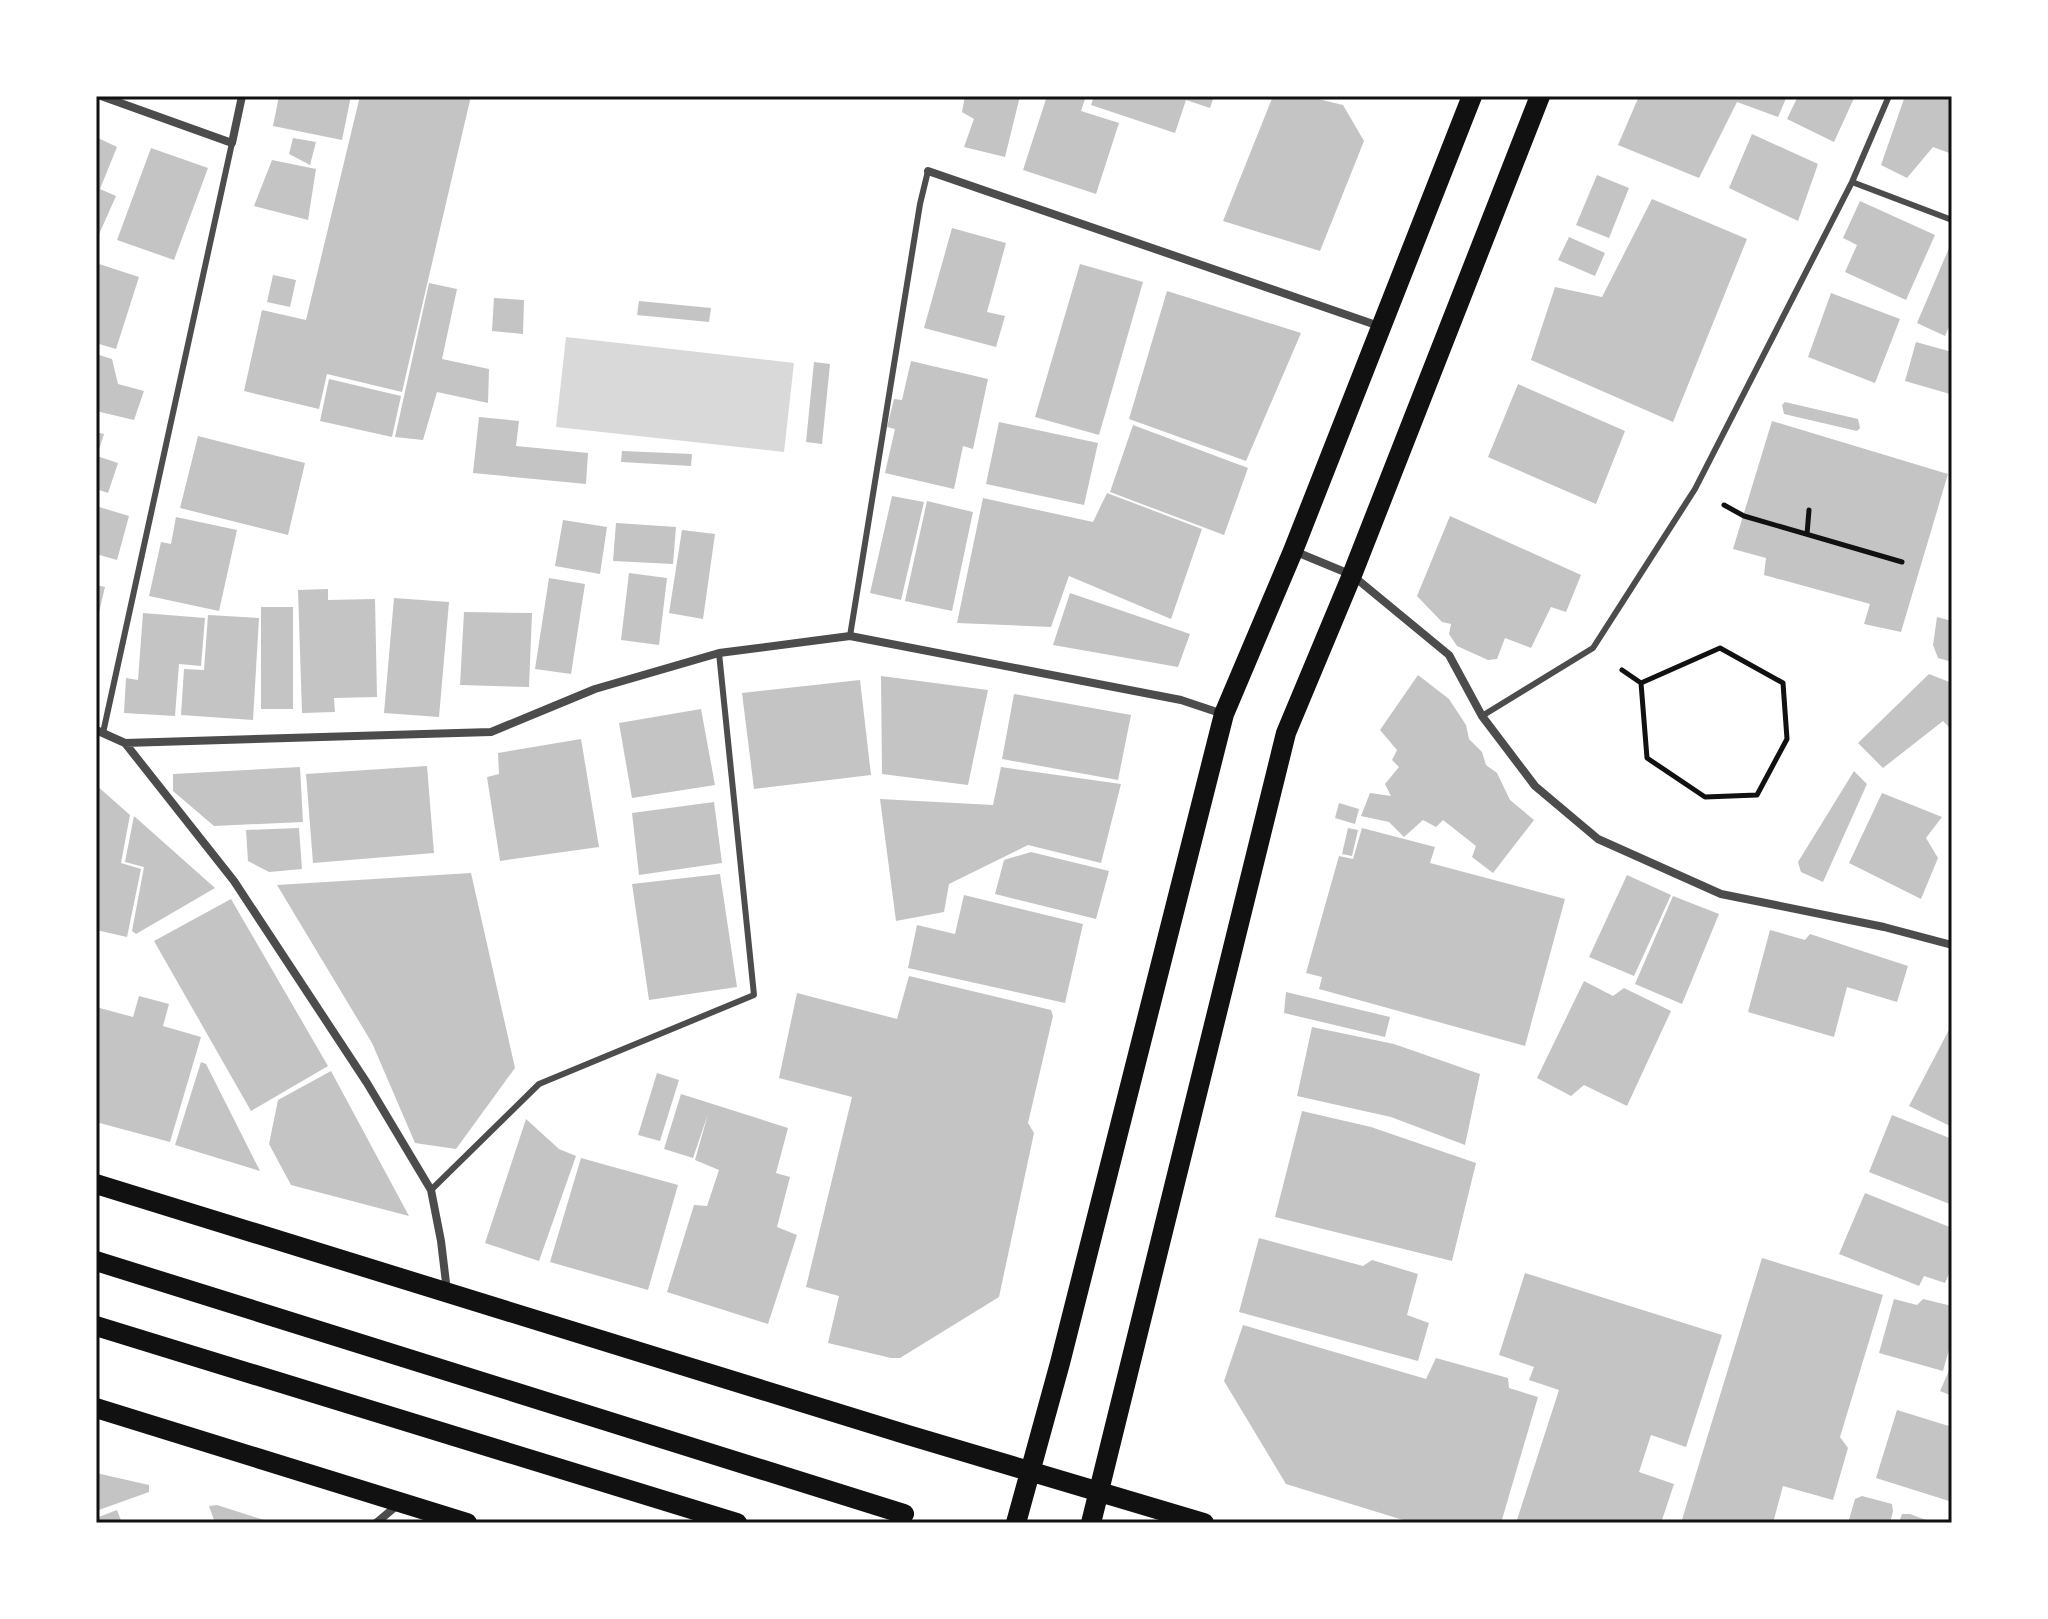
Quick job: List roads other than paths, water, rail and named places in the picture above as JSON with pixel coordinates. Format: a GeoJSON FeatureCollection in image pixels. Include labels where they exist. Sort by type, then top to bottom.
{"type":"FeatureCollection","features":[{"type":"Feature","properties":{"kind":"main road"},"geometry":{"type":"LineString","coordinates":[[1016,1523],[1060,1363],[1224,714],[1293,551],[1472,96]]}},
{"type":"Feature","properties":{"kind":"main road"},"geometry":{"type":"LineString","coordinates":[[1091,1523],[1286,733],[1352,575],[1540,96]]}},
{"type":"Feature","properties":{"kind":"main road"},"geometry":{"type":"LineString","coordinates":[[96,1184],[1204,1523]]}},
{"type":"Feature","properties":{"kind":"main road"},"geometry":{"type":"LineString","coordinates":[[96,1261],[904,1514]]}},
{"type":"Feature","properties":{"kind":"main road"},"geometry":{"type":"LineString","coordinates":[[96,1326],[737,1523]]}},
{"type":"Feature","properties":{"kind":"main road"},"geometry":{"type":"LineString","coordinates":[[96,1408],[467,1523]]}},
{"type":"Feature","properties":{"kind":"street"},"geometry":{"type":"LineString","coordinates":[[101,96],[232,143],[242,96]]}},
{"type":"Feature","properties":{"kind":"street"},"geometry":{"type":"LineString","coordinates":[[928,171],[1380,326]]}},
{"type":"Feature","properties":{"kind":"street"},"geometry":{"type":"LineString","coordinates":[[1293,551],[1352,575],[1449,655],[1482,716],[1535,786],[1598,839],[1721,894],[1884,927],[1952,945]]}},
{"type":"Feature","properties":{"kind":"street"},"geometry":{"type":"LineString","coordinates":[[125,743],[491,732],[595,689],[719,653],[850,636],[1181,700],[1224,714]]}},
{"type":"Feature","properties":{"kind":"street"},"geometry":{"type":"LineString","coordinates":[[100,731],[125,743],[234,881],[367,1083],[431,1190],[447,1292]]}},
{"type":"Feature","properties":{"kind":"street"},"geometry":{"type":"LineString","coordinates":[[376,1523],[400,1503]]}},
{"type":"Feature","properties":{"kind":"lane"},"geometry":{"type":"LineString","coordinates":[[1482,716],[1593,648],[1695,489],[1852,182],[1889,96]]}},
{"type":"Feature","properties":{"kind":"lane"},"geometry":{"type":"LineString","coordinates":[[100,731],[232,143]]}},
{"type":"Feature","properties":{"kind":"lane"},"geometry":{"type":"LineString","coordinates":[[850,636],[917,220],[928,171]]}},
{"type":"Feature","properties":{"kind":"lane"},"geometry":{"type":"LineString","coordinates":[[1852,182],[1952,220]]}},
{"type":"Feature","properties":{"kind":"lane"},"geometry":{"type":"LineString","coordinates":[[431,1190],[539,1084],[754,995],[719,653]]}}]}
